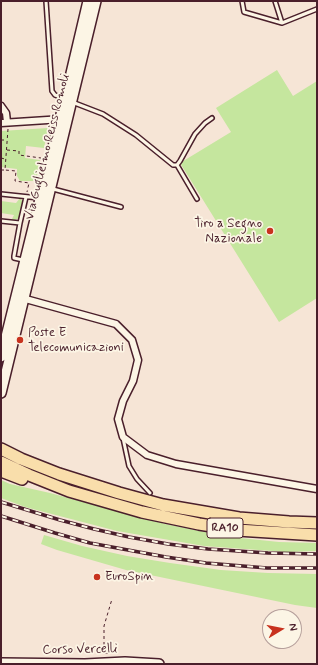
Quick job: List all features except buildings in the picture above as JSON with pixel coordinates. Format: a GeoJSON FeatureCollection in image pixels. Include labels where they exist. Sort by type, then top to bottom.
{"type":"FeatureCollection","features":[{"type":"Feature","properties":{"kind":"highway","name":"RA10"},"geometry":{"type":"LineString","coordinates":[[1,449],[21,459],[60,474],[112,491],[163,505],[239,518],[317,523]]}},
{"type":"Feature","properties":{"kind":"highway","name":"RA10"},"geometry":{"type":"LineString","coordinates":[[1,462],[70,491]]}},
{"type":"Feature","properties":{"kind":"highway","name":"RA10"},"geometry":{"type":"LineString","coordinates":[[1,471],[33,483],[70,491],[142,512],[199,524],[262,532],[317,535]]}},
{"type":"Feature","properties":{"kind":"main road","name":"Via Guglielmo Reiss Romoli"},"geometry":{"type":"LineString","coordinates":[[69,100],[88,1]]}},
{"type":"Feature","properties":{"kind":"main road","name":"Via Guglielmo Reiss Romoli"},"geometry":{"type":"LineString","coordinates":[[1,393],[28,262],[64,118],[96,1]]}},
{"type":"Feature","properties":{"kind":"main road","name":"Via Guglielmo Reiss Romoli"},"geometry":{"type":"LineString","coordinates":[[1,357],[20,297]]}},
{"type":"Feature","properties":{"kind":"main road","name":"Corso Vercelli"},"geometry":{"type":"LineString","coordinates":[[1,663],[159,664]]}},
{"type":"Feature","properties":{"kind":"street"},"geometry":{"type":"LineString","coordinates":[[1,106],[6,113],[4,123],[64,118]]}},
{"type":"Feature","properties":{"kind":"street"},"geometry":{"type":"LineString","coordinates":[[20,297],[116,324],[132,340],[138,360],[133,381],[123,400],[118,419],[123,437],[147,455],[176,464],[317,489]]}},
{"type":"Feature","properties":{"kind":"lane"},"geometry":{"type":"LineString","coordinates":[[46,1],[52,91],[55,95],[103,114],[136,135],[172,165],[177,165]]}},
{"type":"Feature","properties":{"kind":"lane"},"geometry":{"type":"LineString","coordinates":[[242,1],[244,12],[282,23],[317,9]]}},
{"type":"Feature","properties":{"kind":"lane"},"geometry":{"type":"LineString","coordinates":[[275,1],[282,23]]}},
{"type":"Feature","properties":{"kind":"lane"},"geometry":{"type":"LineString","coordinates":[[177,165],[195,134],[212,118]]}},
{"type":"Feature","properties":{"kind":"lane"},"geometry":{"type":"LineString","coordinates":[[177,165],[198,199]]}},
{"type":"Feature","properties":{"kind":"lane"},"geometry":{"type":"LineString","coordinates":[[47,188],[121,207]]}},
{"type":"Feature","properties":{"kind":"lane"},"geometry":{"type":"LineString","coordinates":[[1,194],[44,199]]}},
{"type":"Feature","properties":{"kind":"lane"},"geometry":{"type":"LineString","coordinates":[[26,197],[14,256],[17,259],[28,262]]}},
{"type":"Feature","properties":{"kind":"lane"},"geometry":{"type":"LineString","coordinates":[[1,221],[20,223]]}},
{"type":"Feature","properties":{"kind":"lane"},"geometry":{"type":"LineString","coordinates":[[123,437],[129,466],[137,479],[150,493]]}},
{"type":"Feature","properties":{"kind":"path"},"geometry":{"type":"LineString","coordinates":[[4,123],[8,140],[5,170]]}},
{"type":"Feature","properties":{"kind":"path"},"geometry":{"type":"LineString","coordinates":[[1,140],[8,140]]}},
{"type":"Feature","properties":{"kind":"path"},"geometry":{"type":"LineString","coordinates":[[7,150],[19,151],[19,155],[44,158]]}},
{"type":"Feature","properties":{"kind":"path"},"geometry":{"type":"LineString","coordinates":[[1,158],[6,159]]}},
{"type":"Feature","properties":{"kind":"path"},"geometry":{"type":"LineString","coordinates":[[1,170],[16,171],[14,182],[29,183],[26,197]]}},
{"type":"Feature","properties":{"kind":"path"},"geometry":{"type":"LineString","coordinates":[[108,653],[104,653],[104,626],[112,599]]}},
{"type":"Feature","properties":{"kind":"green space","name":"Tiro a Segno Nazionale"},"geometry":{"type":"Polygon","coordinates":[[[277,70],[293,96],[317,81],[317,298],[279,322],[180,163],[231,132],[216,108],[277,70]]]}},
{"type":"Feature","properties":{"kind":"green space"},"geometry":{"type":"Polygon","coordinates":[[[48,128],[44,148],[26,146],[25,158],[40,160],[36,181],[20,181],[17,176],[17,169],[1,167],[1,131],[48,128]]]}},
{"type":"Feature","properties":{"kind":"green space"},"geometry":{"type":"Polygon","coordinates":[[[20,198],[24,203],[20,218],[14,220],[12,219],[14,215],[1,213],[1,201],[16,203],[20,198]]]}},
{"type":"Feature","properties":{"kind":"green space"},"geometry":{"type":"Polygon","coordinates":[[[1,480],[10,484],[50,493],[165,524],[231,537],[279,542],[317,543],[317,551],[286,552],[204,546],[117,531],[25,507],[1,498],[1,480]]]}},
{"type":"Feature","properties":{"kind":"green space"},"geometry":{"type":"Polygon","coordinates":[[[44,535],[82,546],[127,556],[170,563],[221,570],[317,574],[317,608],[295,605],[126,570],[41,544],[44,535]]]}},
{"type":"Feature","properties":{"kind":"railway"},"geometry":{"type":"LineString","coordinates":[[1,502],[94,529],[168,544],[208,549],[268,553],[317,554]]}},
{"type":"Feature","properties":{"kind":"railway"},"geometry":{"type":"LineString","coordinates":[[1,516],[90,543],[166,557],[206,563],[267,568],[317,568]]}},
{"type":"Feature","properties":{"kind":"place","name":"Tiro a Segno Nazionale"},"geometry":{"type":"Point","coordinates":[270,231]}},
{"type":"Feature","properties":{"kind":"place","name":"Poste E Telecomunicazioni"},"geometry":{"type":"Point","coordinates":[20,340]}},
{"type":"Feature","properties":{"kind":"place","name":"EuroSpin"},"geometry":{"type":"Point","coordinates":[97,577]}}]}
